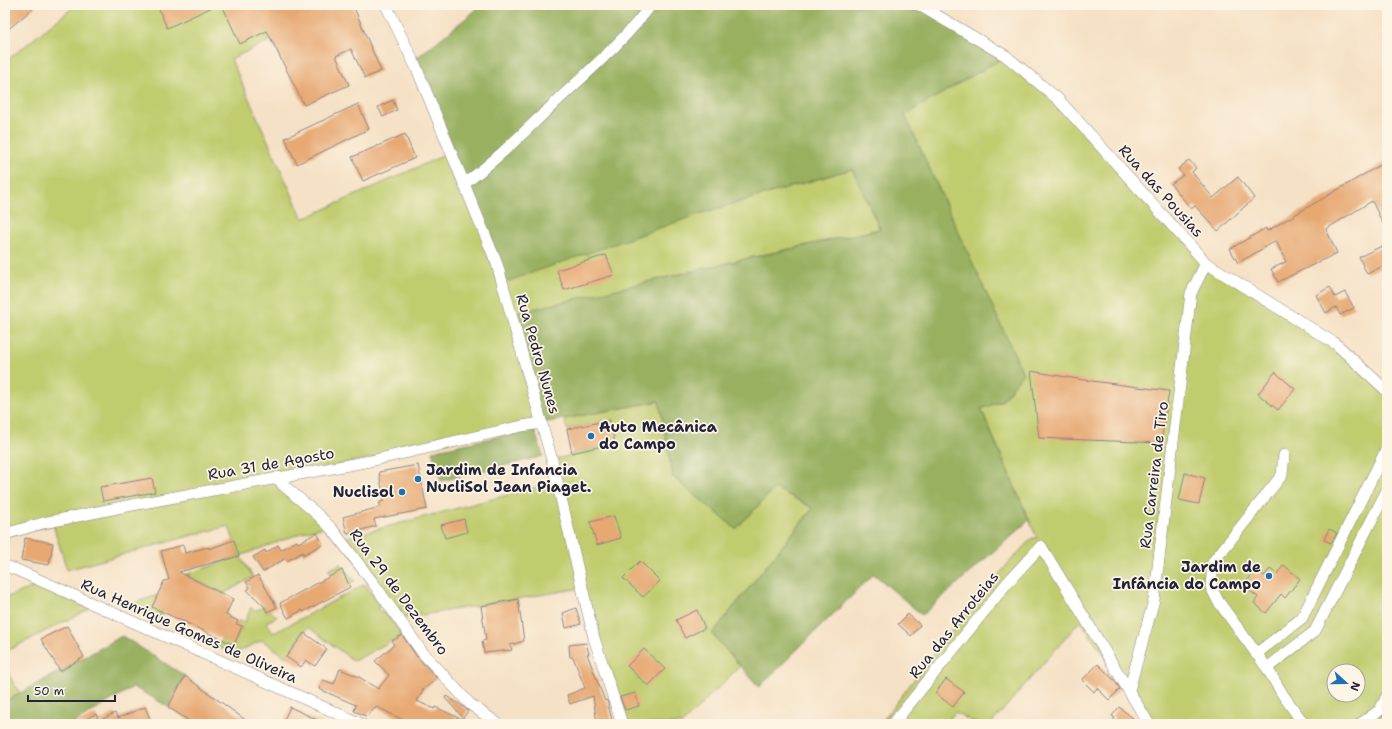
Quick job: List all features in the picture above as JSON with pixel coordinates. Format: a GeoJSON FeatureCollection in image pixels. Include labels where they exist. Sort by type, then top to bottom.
{"type":"FeatureCollection","features":[{"type":"Feature","properties":{"kind":"street","name":"Rua Pedro Nunes"},"geometry":{"type":"LineString","coordinates":[[386,5],[417,69],[498,264],[552,460],[594,638],[622,724]]}},
{"type":"Feature","properties":{"kind":"street"},"geometry":{"type":"LineString","coordinates":[[464,184],[519,139],[556,101],[596,66],[651,5]]}},
{"type":"Feature","properties":{"kind":"street","name":"Rua das Pousias"},"geometry":{"type":"LineString","coordinates":[[919,5],[1006,56],[1058,99],[1206,263],[1336,344],[1387,391]]}},
{"type":"Feature","properties":{"kind":"street","name":"Rua Carreira de Tiro"},"geometry":{"type":"LineString","coordinates":[[1129,690],[1154,600],[1191,293],[1206,263]]}},
{"type":"Feature","properties":{"kind":"street","name":"Rua 31 de Agosto"},"geometry":{"type":"LineString","coordinates":[[5,534],[51,521],[278,477],[370,461],[522,426],[542,423]]}},
{"type":"Feature","properties":{"kind":"street"},"geometry":{"type":"LineString","coordinates":[[1256,654],[1302,618],[1387,448]]}},
{"type":"Feature","properties":{"kind":"street"},"geometry":{"type":"LineString","coordinates":[[1284,454],[1282,475],[1213,562],[1211,587],[1218,602],[1267,668],[1283,695],[1304,724]]}},
{"type":"Feature","properties":{"kind":"street","name":"Rua 29 de Dezembro"},"geometry":{"type":"LineString","coordinates":[[278,477],[282,484],[332,529],[362,567],[422,652],[470,704],[498,724]]}},
{"type":"Feature","properties":{"kind":"street"},"geometry":{"type":"LineString","coordinates":[[1267,668],[1315,631],[1387,490]]}},
{"type":"Feature","properties":{"kind":"street","name":"Rua das Arroteias"},"geometry":{"type":"LineString","coordinates":[[893,724],[1002,589],[1041,546],[1129,690]]}},
{"type":"Feature","properties":{"kind":"street","name":"Rua Henrique Gomes de Oliveira"},"geometry":{"type":"LineString","coordinates":[[5,566],[17,570],[361,724]]}},
{"type":"Feature","properties":{"kind":"street"},"geometry":{"type":"LineString","coordinates":[[1129,690],[1149,724]]}},
{"type":"Feature","properties":{"kind":"street"},"geometry":{"type":"LineString","coordinates":[[1360,724],[1380,710],[1387,696]]}},
{"type":"Feature","properties":{"kind":"green space"},"geometry":{"type":"Polygon","coordinates":[[[76,5],[346,5],[231,59],[303,219],[451,152],[702,213],[852,168],[880,229],[718,265],[519,314],[542,423],[278,477],[329,526],[307,531],[240,556],[253,577],[223,594],[185,575],[239,556],[229,526],[67,570],[53,525],[5,536],[5,62],[76,5]]]}},
{"type":"Feature","properties":{"kind":"green space"},"geometry":{"type":"Polygon","coordinates":[[[479,5],[919,5],[1006,56],[905,115],[1023,373],[1003,400],[981,409],[1029,520],[922,615],[874,574],[759,687],[712,634],[813,508],[775,488],[736,529],[673,477],[659,401],[542,423],[512,314],[718,265],[880,229],[852,169],[702,213],[503,283],[413,61],[476,10],[479,5]]]}},
{"type":"Feature","properties":{"kind":"green space"},"geometry":{"type":"Polygon","coordinates":[[[1006,56],[1058,99],[1206,263],[1336,344],[1387,391],[1387,724],[1149,724],[1129,690],[1080,621],[991,724],[977,724],[955,712],[946,724],[880,724],[953,629],[992,582],[1032,538],[1037,538],[981,409],[1003,400],[1022,373],[904,115],[1006,56]]]}},
{"type":"Feature","properties":{"kind":"green space"},"geometry":{"type":"Polygon","coordinates":[[[659,401],[673,477],[736,528],[775,488],[813,508],[712,634],[740,666],[682,724],[622,724],[581,588],[399,619],[340,539],[557,482],[552,460],[572,455],[572,453],[615,443],[610,420],[567,429],[564,419],[659,401]]]}},
{"type":"Feature","properties":{"kind":"green space"},"geometry":{"type":"Polygon","coordinates":[[[534,429],[543,456],[441,481],[432,451],[534,429]]]}},
{"type":"Feature","properties":{"kind":"green space"},"geometry":{"type":"Polygon","coordinates":[[[341,564],[355,581],[348,584],[333,575],[328,570],[341,564]]]}},
{"type":"Feature","properties":{"kind":"green space"},"geometry":{"type":"Polygon","coordinates":[[[365,584],[379,605],[378,609],[382,613],[385,613],[402,635],[354,661],[308,627],[286,657],[262,640],[240,651],[231,653],[218,647],[222,639],[234,644],[242,627],[236,624],[238,621],[245,622],[251,607],[255,611],[264,606],[267,612],[270,610],[277,617],[266,622],[274,633],[365,584]]]}},
{"type":"Feature","properties":{"kind":"green space"},"geometry":{"type":"Polygon","coordinates":[[[39,585],[89,609],[5,652],[5,598],[39,585]]]}},
{"type":"Feature","properties":{"kind":"green space"},"geometry":{"type":"Polygon","coordinates":[[[158,595],[162,612],[159,620],[126,606],[158,595]]]}},
{"type":"Feature","properties":{"kind":"green space"},"geometry":{"type":"Polygon","coordinates":[[[122,636],[185,676],[168,707],[133,687],[72,724],[5,724],[5,702],[122,636]]]}},
{"type":"Feature","properties":{"kind":"green space"},"geometry":{"type":"Polygon","coordinates":[[[5,669],[20,693],[5,702],[5,669]]]}},
{"type":"Feature","properties":{"kind":"building"},"geometry":{"type":"Polygon","coordinates":[[[5,5],[37,5],[5,32],[5,5]]]}},
{"type":"Feature","properties":{"kind":"building"},"geometry":{"type":"Polygon","coordinates":[[[157,5],[217,5],[167,28],[157,5]]]}},
{"type":"Feature","properties":{"kind":"building"},"geometry":{"type":"Polygon","coordinates":[[[222,5],[353,5],[381,71],[365,78],[351,49],[336,56],[349,85],[304,105],[267,31],[240,44],[222,5]]]}},
{"type":"Feature","properties":{"kind":"building"},"geometry":{"type":"Polygon","coordinates":[[[393,100],[397,110],[383,117],[378,107],[393,100]]]}},
{"type":"Feature","properties":{"kind":"building"},"geometry":{"type":"Polygon","coordinates":[[[358,104],[369,129],[297,164],[285,138],[358,104]]]}},
{"type":"Feature","properties":{"kind":"building"},"geometry":{"type":"Polygon","coordinates":[[[405,134],[415,158],[363,181],[352,157],[405,134]]]}},
{"type":"Feature","properties":{"kind":"building"},"geometry":{"type":"Polygon","coordinates":[[[1189,160],[1196,168],[1192,172],[1213,198],[1238,177],[1254,198],[1218,231],[1195,206],[1191,209],[1171,184],[1183,175],[1178,169],[1189,160]]]}},
{"type":"Feature","properties":{"kind":"building"},"geometry":{"type":"Polygon","coordinates":[[[1387,161],[1387,232],[1372,201],[1326,229],[1337,253],[1278,282],[1271,269],[1286,262],[1276,241],[1238,263],[1230,249],[1266,228],[1267,231],[1387,161]]]}},
{"type":"Feature","properties":{"kind":"building"},"geometry":{"type":"Polygon","coordinates":[[[1382,246],[1387,256],[1387,264],[1367,274],[1359,257],[1382,246]]]}},
{"type":"Feature","properties":{"kind":"building"},"geometry":{"type":"Polygon","coordinates":[[[606,255],[614,275],[564,290],[557,270],[606,255]]]}},
{"type":"Feature","properties":{"kind":"building"},"geometry":{"type":"Polygon","coordinates":[[[1330,287],[1335,297],[1345,292],[1354,308],[1340,315],[1336,307],[1326,313],[1316,295],[1330,287]]]}},
{"type":"Feature","properties":{"kind":"building"},"geometry":{"type":"Polygon","coordinates":[[[1031,371],[1084,380],[1169,391],[1161,443],[1039,438],[1031,371]]]}},
{"type":"Feature","properties":{"kind":"building"},"geometry":{"type":"Polygon","coordinates":[[[1275,372],[1295,389],[1278,410],[1258,394],[1275,372]]]}},
{"type":"Feature","properties":{"kind":"building","name":"Auto Mecânica do Campo"},"geometry":{"type":"Polygon","coordinates":[[[610,420],[615,443],[572,453],[567,429],[610,420]]]}},
{"type":"Feature","properties":{"kind":"building","name":"Nuclisol"},"geometry":{"type":"Polygon","coordinates":[[[418,465],[427,509],[374,519],[376,526],[347,534],[343,517],[380,507],[380,502],[384,501],[379,472],[418,465]]]}},
{"type":"Feature","properties":{"kind":"building"},"geometry":{"type":"Polygon","coordinates":[[[1185,473],[1205,478],[1199,504],[1179,500],[1185,473]]]}},
{"type":"Feature","properties":{"kind":"building"},"geometry":{"type":"Polygon","coordinates":[[[152,478],[155,492],[103,501],[100,487],[152,478]]]}},
{"type":"Feature","properties":{"kind":"building"},"geometry":{"type":"Polygon","coordinates":[[[614,516],[621,538],[597,545],[590,522],[614,516]]]}},
{"type":"Feature","properties":{"kind":"building"},"geometry":{"type":"Polygon","coordinates":[[[464,519],[467,532],[445,538],[441,525],[464,519]]]}},
{"type":"Feature","properties":{"kind":"building"},"geometry":{"type":"Polygon","coordinates":[[[1329,529],[1337,533],[1331,543],[1324,540],[1329,529]]]}},
{"type":"Feature","properties":{"kind":"building"},"geometry":{"type":"Polygon","coordinates":[[[317,533],[323,544],[303,555],[303,552],[287,561],[286,558],[263,572],[253,557],[265,550],[266,553],[278,545],[281,550],[297,541],[298,543],[317,533]]]}},
{"type":"Feature","properties":{"kind":"building"},"geometry":{"type":"Polygon","coordinates":[[[25,538],[53,543],[49,565],[21,560],[25,538]]]}},
{"type":"Feature","properties":{"kind":"building"},"geometry":{"type":"Polygon","coordinates":[[[234,540],[239,556],[179,572],[233,599],[226,615],[238,621],[236,624],[242,626],[234,645],[152,607],[164,581],[169,580],[161,551],[183,545],[185,553],[209,547],[209,549],[234,540]]]}},
{"type":"Feature","properties":{"kind":"building"},"geometry":{"type":"Polygon","coordinates":[[[640,561],[660,581],[643,597],[623,578],[640,561]]]}},
{"type":"Feature","properties":{"kind":"building"},"geometry":{"type":"Polygon","coordinates":[[[1284,565],[1300,579],[1285,598],[1281,594],[1266,613],[1254,603],[1258,597],[1243,586],[1256,570],[1264,576],[1270,569],[1277,574],[1284,565]]]}},
{"type":"Feature","properties":{"kind":"building"},"geometry":{"type":"Polygon","coordinates":[[[342,570],[350,587],[303,612],[302,610],[288,618],[280,603],[342,570]]]}},
{"type":"Feature","properties":{"kind":"building"},"geometry":{"type":"Polygon","coordinates":[[[258,575],[277,607],[267,612],[264,606],[247,590],[250,588],[246,582],[258,575]]]}},
{"type":"Feature","properties":{"kind":"building"},"geometry":{"type":"Polygon","coordinates":[[[518,599],[524,641],[510,645],[512,650],[484,653],[482,641],[486,640],[481,606],[518,599]]]}},
{"type":"Feature","properties":{"kind":"building"},"geometry":{"type":"Polygon","coordinates":[[[576,608],[581,624],[566,628],[563,613],[576,608]]]}},
{"type":"Feature","properties":{"kind":"building"},"geometry":{"type":"Polygon","coordinates":[[[697,610],[705,628],[685,638],[676,620],[697,610]]]}},
{"type":"Feature","properties":{"kind":"building"},"geometry":{"type":"Polygon","coordinates":[[[908,614],[920,625],[911,636],[898,624],[908,614]]]}},
{"type":"Feature","properties":{"kind":"building"},"geometry":{"type":"Polygon","coordinates":[[[67,626],[84,657],[60,671],[41,639],[67,626]]]}},
{"type":"Feature","properties":{"kind":"building"},"geometry":{"type":"Polygon","coordinates":[[[304,633],[327,649],[315,666],[306,660],[301,667],[286,657],[304,633]]]}},
{"type":"Feature","properties":{"kind":"building"},"geometry":{"type":"Polygon","coordinates":[[[402,635],[417,657],[437,678],[423,690],[417,701],[434,709],[435,707],[472,724],[411,724],[377,707],[366,716],[354,711],[356,705],[319,689],[323,680],[334,684],[340,669],[359,677],[378,689],[389,675],[375,661],[394,645],[392,641],[402,635]]]}},
{"type":"Feature","properties":{"kind":"building"},"geometry":{"type":"Polygon","coordinates":[[[586,643],[589,654],[587,654],[605,701],[607,700],[613,724],[597,724],[593,696],[570,704],[567,695],[585,688],[573,657],[570,657],[569,645],[586,643]]]}},
{"type":"Feature","properties":{"kind":"building"},"geometry":{"type":"Polygon","coordinates":[[[644,649],[665,669],[648,686],[627,666],[644,649]]]}},
{"type":"Feature","properties":{"kind":"building"},"geometry":{"type":"Polygon","coordinates":[[[1098,664],[1115,681],[1120,689],[1109,700],[1097,688],[1094,692],[1082,680],[1098,664]]]}},
{"type":"Feature","properties":{"kind":"building"},"geometry":{"type":"Polygon","coordinates":[[[185,676],[251,724],[194,724],[168,707],[185,676]]]}},
{"type":"Feature","properties":{"kind":"building"},"geometry":{"type":"Polygon","coordinates":[[[946,679],[964,692],[953,707],[935,693],[946,679]]]}},
{"type":"Feature","properties":{"kind":"building"},"geometry":{"type":"Polygon","coordinates":[[[635,693],[639,706],[625,710],[620,697],[635,693]]]}},
{"type":"Feature","properties":{"kind":"building"},"geometry":{"type":"Polygon","coordinates":[[[446,696],[468,711],[463,718],[445,698],[446,696]]]}},
{"type":"Feature","properties":{"kind":"building"},"geometry":{"type":"Polygon","coordinates":[[[145,707],[152,724],[75,724],[96,714],[99,721],[115,713],[118,718],[145,707]]]}},
{"type":"Feature","properties":{"kind":"building"},"geometry":{"type":"Polygon","coordinates":[[[290,707],[326,724],[282,724],[290,707]]]}},
{"type":"Feature","properties":{"kind":"building"},"geometry":{"type":"Polygon","coordinates":[[[1119,707],[1133,718],[1129,724],[1110,724],[1115,718],[1112,716],[1119,707]]]}},
{"type":"Feature","properties":{"kind":"place","name":"Auto Mecânica do Campo"},"geometry":{"type":"Point","coordinates":[591,436]}},
{"type":"Feature","properties":{"kind":"place","name":"Jardim de Infancia NucliSol Jean Piaget."},"geometry":{"type":"Point","coordinates":[418,479]}},
{"type":"Feature","properties":{"kind":"place","name":"Nuclisol"},"geometry":{"type":"Point","coordinates":[402,492]}},
{"type":"Feature","properties":{"kind":"place","name":"Jardim de Infância do Campo"},"geometry":{"type":"Point","coordinates":[1269,576]}}]}
